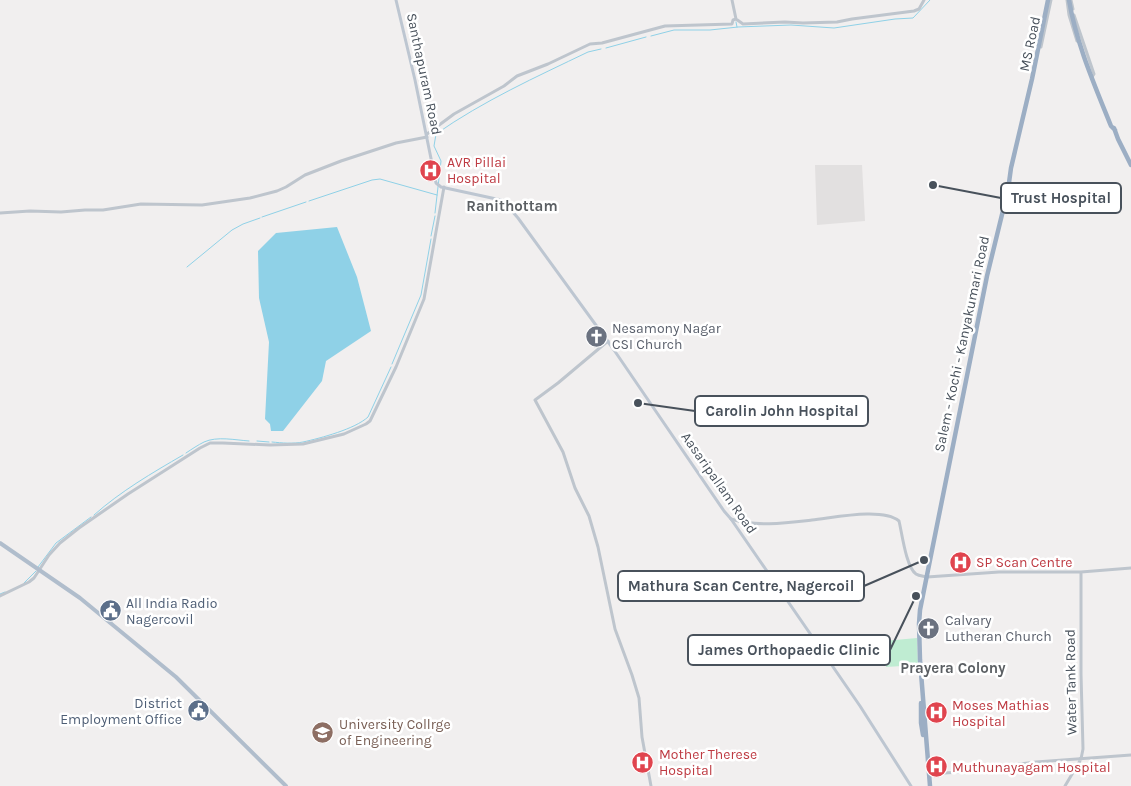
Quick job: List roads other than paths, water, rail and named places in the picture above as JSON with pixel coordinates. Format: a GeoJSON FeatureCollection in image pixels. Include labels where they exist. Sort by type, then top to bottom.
{"type":"FeatureCollection","features":[{"type":"Feature","properties":{"kind":"highway","name":"Salem - Kochi - Kanyakumari Road"},"geometry":{"type":"LineString","coordinates":[[928,786],[921,722],[920,610],[987,276],[1008,190],[1011,168],[1049,0]]}},
{"type":"Feature","properties":{"kind":"highway"},"geometry":{"type":"LineString","coordinates":[[1069,0],[1072,17],[1092,77],[1111,126],[1115,130],[1131,165]]}},
{"type":"Feature","properties":{"kind":"highway","name":"Salem - Kochi - Kanyakumari Road"},"geometry":{"type":"LineString","coordinates":[[922,696],[929,774],[928,786]]}},
{"type":"Feature","properties":{"kind":"main road","name":"Santhapuram Road"},"geometry":{"type":"LineString","coordinates":[[396,0],[439,185]]}},
{"type":"Feature","properties":{"kind":"main road","name":"Aasaripallam Road"},"geometry":{"type":"LineString","coordinates":[[439,185],[501,200],[506,204],[608,341],[853,697],[911,786]]}},
{"type":"Feature","properties":{"kind":"main road"},"geometry":{"type":"LineString","coordinates":[[0,543],[80,598],[176,677],[286,786]]}},
{"type":"Feature","properties":{"kind":"street"},"geometry":{"type":"LineString","coordinates":[[732,0],[736,19],[743,24],[837,22],[914,11],[919,8],[924,0]]}},
{"type":"Feature","properties":{"kind":"street"},"geometry":{"type":"LineString","coordinates":[[1028,93],[1049,0]]}},
{"type":"Feature","properties":{"kind":"street"},"geometry":{"type":"LineString","coordinates":[[1069,0],[1094,74],[1092,77]]}},
{"type":"Feature","properties":{"kind":"street"},"geometry":{"type":"LineString","coordinates":[[0,212],[103,210],[141,204],[202,205],[250,198],[286,187],[305,175],[341,161],[427,135],[454,114],[504,86],[517,76],[590,44],[602,43],[665,26],[732,24],[733,20],[736,19]]}},
{"type":"Feature","properties":{"kind":"street"},"geometry":{"type":"LineString","coordinates":[[0,596],[24,585],[34,578],[49,555],[60,543],[80,528],[128,494],[200,448],[210,444],[223,443],[303,444],[344,434],[370,421],[396,367],[424,299],[439,185]]}},
{"type":"Feature","properties":{"kind":"street"},"geometry":{"type":"LineString","coordinates":[[608,341],[535,400],[561,449],[574,485],[589,516],[598,547],[615,629],[639,698],[642,737],[651,786]]}},
{"type":"Feature","properties":{"kind":"street"},"geometry":{"type":"LineString","coordinates":[[731,519],[748,523],[770,523],[873,514],[889,515],[899,521],[906,556],[913,572],[927,577],[1000,572],[1081,572],[1131,568]]}},
{"type":"Feature","properties":{"kind":"street","name":"Water Tank Road"},"geometry":{"type":"LineString","coordinates":[[1065,786],[1081,759],[1083,749],[1081,572]]}},
{"type":"Feature","properties":{"kind":"street"},"geometry":{"type":"LineString","coordinates":[[929,774],[970,771],[1036,762],[1131,755]]}},
{"type":"Feature","properties":{"kind":"water"},"geometry":{"type":"Polygon","coordinates":[[[337,227],[357,277],[371,331],[326,361],[322,381],[283,431],[271,431],[270,424],[265,419],[269,342],[259,298],[258,251],[276,233],[337,227]]]}},
{"type":"Feature","properties":{"kind":"waterway"},"geometry":{"type":"LineString","coordinates":[[651,36],[674,30],[710,30],[738,27],[791,25],[834,28],[913,18],[930,0]]}},
{"type":"Feature","properties":{"kind":"waterway"},"geometry":{"type":"LineString","coordinates":[[736,22],[737,27]]}},
{"type":"Feature","properties":{"kind":"waterway"},"geometry":{"type":"LineString","coordinates":[[606,48],[646,37]]}},
{"type":"Feature","properties":{"kind":"waterway"},"geometry":{"type":"LineString","coordinates":[[435,213],[441,161],[434,146],[436,134],[510,90],[588,52],[601,49]]}},
{"type":"Feature","properties":{"kind":"waterway"},"geometry":{"type":"LineString","coordinates":[[309,201],[380,179],[437,195]]}},
{"type":"Feature","properties":{"kind":"waterway"},"geometry":{"type":"LineString","coordinates":[[262,217],[306,202]]}},
{"type":"Feature","properties":{"kind":"waterway"},"geometry":{"type":"LineString","coordinates":[[431,236],[435,216]]}},
{"type":"Feature","properties":{"kind":"waterway"},"geometry":{"type":"LineString","coordinates":[[187,267],[232,230],[260,218]]}},
{"type":"Feature","properties":{"kind":"waterway"},"geometry":{"type":"LineString","coordinates":[[392,364],[421,295],[431,239]]}},
{"type":"Feature","properties":{"kind":"waterway"},"geometry":{"type":"LineString","coordinates":[[272,442],[303,442],[337,432],[362,421],[368,417],[391,367]]}},
{"type":"Feature","properties":{"kind":"waterway"},"geometry":{"type":"LineString","coordinates":[[186,453],[209,440],[249,441]]}},
{"type":"Feature","properties":{"kind":"waterway"},"geometry":{"type":"LineString","coordinates":[[257,441],[269,442]]}},
{"type":"Feature","properties":{"kind":"waterway"},"geometry":{"type":"LineString","coordinates":[[94,515],[126,490],[183,455]]}},
{"type":"Feature","properties":{"kind":"waterway"},"geometry":{"type":"LineString","coordinates":[[38,567],[56,543],[91,517]]}},
{"type":"Feature","properties":{"kind":"waterway"},"geometry":{"type":"LineString","coordinates":[[24,583],[36,571]]}},
{"type":"Feature","properties":{"kind":"waterway"},"geometry":{"type":"LineString","coordinates":[[0,594],[5,592]]}},
{"type":"Feature","properties":{"kind":"place","name":"AVR Pillai Hospital"},"geometry":{"type":"Point","coordinates":[431,170]}},
{"type":"Feature","properties":{"kind":"place","name":"Trust Hospital"},"geometry":{"type":"Point","coordinates":[933,185]}},
{"type":"Feature","properties":{"kind":"place","name":"Nesamony Nagar CSI Church"},"geometry":{"type":"Point","coordinates":[596,336]}},
{"type":"Feature","properties":{"kind":"place","name":"Carolin John Hospital"},"geometry":{"type":"Point","coordinates":[638,403]}},
{"type":"Feature","properties":{"kind":"place","name":"Mathura Scan Centre, Nagercoil"},"geometry":{"type":"Point","coordinates":[924,560]}},
{"type":"Feature","properties":{"kind":"place","name":"SP Scan Centre"},"geometry":{"type":"Point","coordinates":[960,562]}},
{"type":"Feature","properties":{"kind":"place","name":"James Orthopaedic Clinic"},"geometry":{"type":"Point","coordinates":[916,596]}},
{"type":"Feature","properties":{"kind":"place","name":"All India Radio Nagercovil"},"geometry":{"type":"Point","coordinates":[110,611]}},
{"type":"Feature","properties":{"kind":"place","name":"Calvary Lutheran Church"},"geometry":{"type":"Point","coordinates":[929,628]}},
{"type":"Feature","properties":{"kind":"place","name":"District Employment Office"},"geometry":{"type":"Point","coordinates":[198,711]}},
{"type":"Feature","properties":{"kind":"place","name":"Moses Mathias Hospital"},"geometry":{"type":"Point","coordinates":[936,713]}},
{"type":"Feature","properties":{"kind":"place","name":"University Collrge of Engineering"},"geometry":{"type":"Point","coordinates":[323,732]}},
{"type":"Feature","properties":{"kind":"place","name":"Mother Therese Hospital"},"geometry":{"type":"Point","coordinates":[643,762]}},
{"type":"Feature","properties":{"kind":"place","name":"Muthunayagam Hospital"},"geometry":{"type":"Point","coordinates":[936,767]}},
{"type":"Feature","properties":{"kind":"district","name":"Ranithottam"},"geometry":{"type":"Point","coordinates":[512,206]}},
{"type":"Feature","properties":{"kind":"district","name":"Prayera Colony"},"geometry":{"type":"Point","coordinates":[953,668]}}]}
